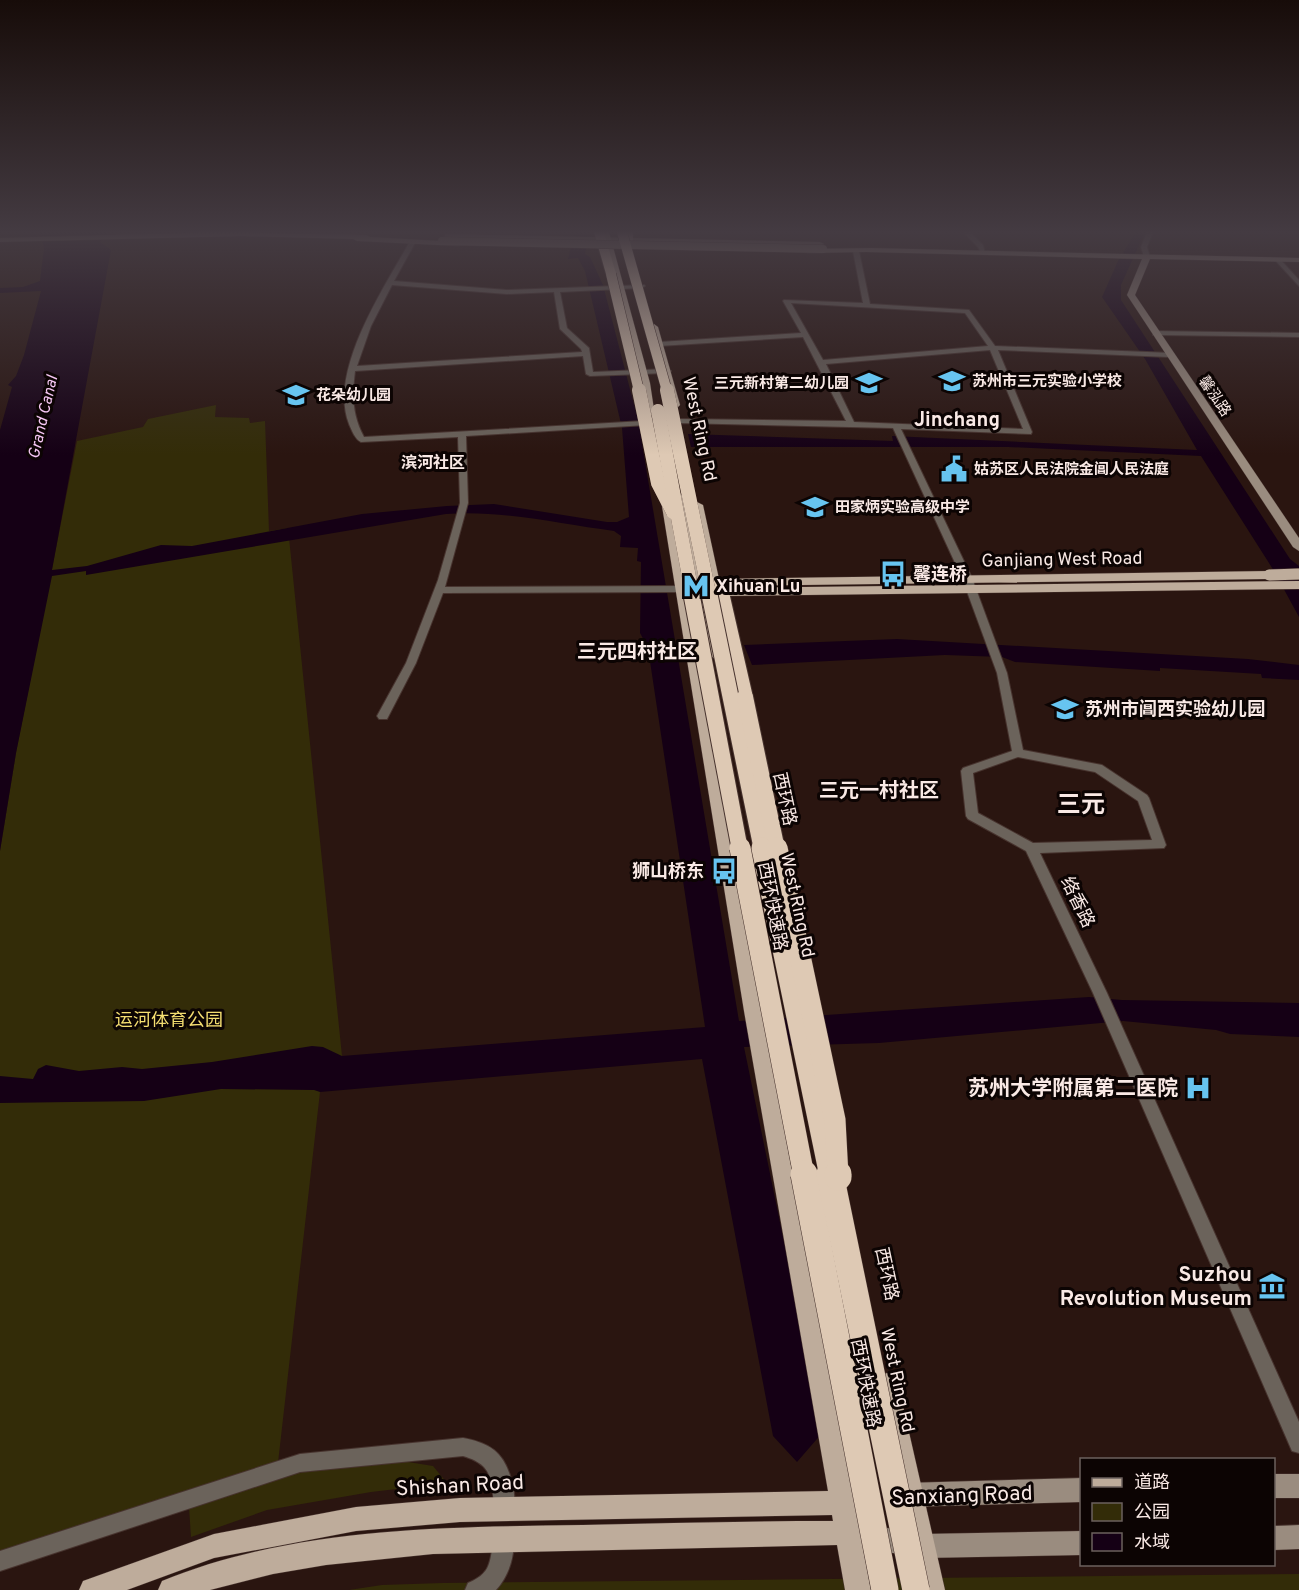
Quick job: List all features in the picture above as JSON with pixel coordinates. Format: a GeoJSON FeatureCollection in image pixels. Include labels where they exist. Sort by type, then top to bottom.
{"type":"FeatureCollection","features":[{"type":"Feature","properties":{"kind":"highway"},"geometry":{"type":"LineString","coordinates":[[619,306],[658,483],[682,529]]}},
{"type":"Feature","properties":{"kind":"highway","name":"西环快速路"},"geometry":{"type":"LineString","coordinates":[[633,306],[653,382],[682,529],[720,747],[885,1590]]}},
{"type":"Feature","properties":{"kind":"highway","name":"West Ring Rd"},"geometry":{"type":"LineString","coordinates":[[639,306],[665,382],[916,1590]]}},
{"type":"Feature","properties":{"kind":"highway"},"geometry":{"type":"LineString","coordinates":[[711,588],[745,697],[835,1120],[842,1242]]}},
{"type":"Feature","properties":{"kind":"main road"},"geometry":{"type":"LineString","coordinates":[[625,306],[642,372],[683,588],[753,1011],[858,1590]]}},
{"type":"Feature","properties":{"kind":"main road"},"geometry":{"type":"LineString","coordinates":[[648,306],[679,421],[711,588]]}},
{"type":"Feature","properties":{"kind":"main road","name":"馨泓路"},"geometry":{"type":"LineString","coordinates":[[1138,306],[1156,333],[1165,354],[1299,547]]}},
{"type":"Feature","properties":{"kind":"main road"},"geometry":{"type":"LineString","coordinates":[[663,482],[685,505],[711,588]]}},
{"type":"Feature","properties":{"kind":"main road","name":"Ganjiang West Road"},"geometry":{"type":"LineString","coordinates":[[1272,580],[1299,574]]}},
{"type":"Feature","properties":{"kind":"main road","name":"Ganjiang West Road"},"geometry":{"type":"LineString","coordinates":[[683,588],[1272,580],[1299,585]]}},
{"type":"Feature","properties":{"kind":"main road","name":"西环路"},"geometry":{"type":"LineString","coordinates":[[711,588],[712,652],[732,664],[932,1590]]}},
{"type":"Feature","properties":{"kind":"main road"},"geometry":{"type":"LineString","coordinates":[[1275,1486],[1299,1486]]}},
{"type":"Feature","properties":{"kind":"main road","name":"Sanxiang Road"},"geometry":{"type":"LineString","coordinates":[[842,1503],[911,1494],[1080,1490]]}},
{"type":"Feature","properties":{"kind":"main road","name":"Shishan Road"},"geometry":{"type":"LineString","coordinates":[[92,1590],[192,1553],[247,1539],[356,1519],[417,1512],[505,1509],[842,1503]]}},
{"type":"Feature","properties":{"kind":"main road"},"geometry":{"type":"LineString","coordinates":[[182,1586],[244,1568],[356,1549],[504,1538],[848,1533],[923,1546],[1080,1543]]}},
{"type":"Feature","properties":{"kind":"main road"},"geometry":{"type":"LineString","coordinates":[[1275,1538],[1299,1537]]}},
{"type":"Feature","properties":{"kind":"street"},"geometry":{"type":"LineString","coordinates":[[379,306],[356,351],[349,388],[350,414],[361,440],[679,421],[851,424],[898,430],[1028,432],[993,348],[967,310],[891,306]]}},
{"type":"Feature","properties":{"kind":"street"},"geometry":{"type":"LineString","coordinates":[[560,306],[564,329],[585,348],[590,374],[667,370]]}},
{"type":"Feature","properties":{"kind":"street"},"geometry":{"type":"LineString","coordinates":[[789,306],[821,363],[851,424]]}},
{"type":"Feature","properties":{"kind":"street"},"geometry":{"type":"LineString","coordinates":[[1156,333],[1299,335]]}},
{"type":"Feature","properties":{"kind":"street"},"geometry":{"type":"LineString","coordinates":[[659,344],[806,335]]}},
{"type":"Feature","properties":{"kind":"street"},"geometry":{"type":"LineString","coordinates":[[821,363],[993,348],[1165,354]]}},
{"type":"Feature","properties":{"kind":"street"},"geometry":{"type":"LineString","coordinates":[[352,369],[586,354]]}},
{"type":"Feature","properties":{"kind":"street"},"geometry":{"type":"LineString","coordinates":[[898,430],[969,584],[997,658],[1018,753]]}},
{"type":"Feature","properties":{"kind":"street"},"geometry":{"type":"LineString","coordinates":[[383,716],[411,663],[439,590],[464,503],[462,434]]}},
{"type":"Feature","properties":{"kind":"street"},"geometry":{"type":"LineString","coordinates":[[439,590],[683,588]]}},
{"type":"Feature","properties":{"kind":"street"},"geometry":{"type":"LineString","coordinates":[[1018,753],[1098,768],[1143,798],[1160,845],[1031,848],[972,816],[967,771],[1018,753]]}},
{"type":"Feature","properties":{"kind":"street","name":"络香路"},"geometry":{"type":"LineString","coordinates":[[1031,848],[1100,993],[1299,1444]]}},
{"type":"Feature","properties":{"kind":"street"},"geometry":{"type":"LineString","coordinates":[[0,1561],[300,1463],[463,1447],[477,1450],[499,1469],[505,1509]]}},
{"type":"Feature","properties":{"kind":"street"},"geometry":{"type":"LineString","coordinates":[[475,1590],[493,1580],[502,1554],[504,1538]]}},
{"type":"Feature","properties":{"kind":"green space","name":"运河体育公园"},"geometry":{"type":"Polygon","coordinates":[[[216,405],[215,417],[249,418],[250,423],[265,421],[269,531],[288,528],[342,1056],[320,1092],[278,1463],[0,1558],[0,851],[16,753],[77,441],[143,427],[148,419],[216,405]]]}},
{"type":"Feature","properties":{"kind":"green space"},"geometry":{"type":"Polygon","coordinates":[[[402,1461],[433,1466],[447,1483],[371,1492],[267,1510],[191,1537],[189,1507],[289,1474],[316,1468],[402,1461]]]}},
{"type":"Feature","properties":{"kind":"green space"},"geometry":{"type":"Polygon","coordinates":[[[1299,1574],[1299,1590],[349,1590],[382,1585],[443,1583],[1299,1574]]]}},
{"type":"Feature","properties":{"kind":"water","name":"Grand Canal"},"geometry":{"type":"Polygon","coordinates":[[[37,306],[101,306],[52,570],[87,566],[161,545],[192,546],[362,514],[447,506],[494,504],[607,522],[617,522],[629,517],[622,428],[593,306],[608,306],[638,420],[739,1021],[1089,997],[1122,1000],[1299,1003],[1299,1037],[1230,1034],[1216,1030],[1123,1021],[879,1043],[744,1047],[823,1432],[797,1462],[773,1436],[702,1059],[320,1092],[314,1090],[221,1089],[144,1101],[0,1103],[0,1076],[33,1079],[38,1069],[46,1065],[79,1071],[122,1067],[142,1069],[212,1062],[312,1046],[323,1047],[342,1056],[705,1027],[648,648],[640,633],[641,562],[637,561],[638,548],[620,547],[621,536],[614,531],[531,518],[489,514],[446,514],[86,575],[86,571],[52,576],[16,753],[0,851],[0,430],[12,387],[8,385],[16,376],[37,306]]]}},
{"type":"Feature","properties":{"kind":"water"},"geometry":{"type":"Polygon","coordinates":[[[1108,306],[1125,306],[1290,559],[1299,566],[1299,617],[1274,571],[1201,456],[1008,447],[691,447],[688,434],[893,441],[892,436],[1197,450],[1145,359],[1108,306]]]}},
{"type":"Feature","properties":{"kind":"water"},"geometry":{"type":"Polygon","coordinates":[[[897,639],[1248,659],[1299,665],[1299,680],[1262,678],[1261,674],[1160,668],[1160,671],[1015,662],[1002,657],[945,655],[752,665],[744,645],[897,639]]]}},
{"type":"Feature","properties":{"kind":"place","name":"苏州市三元实验小学校"},"geometry":{"type":"Point","coordinates":[952,381]}},
{"type":"Feature","properties":{"kind":"place","name":"三元新村第二幼儿园"},"geometry":{"type":"Point","coordinates":[869,383]}},
{"type":"Feature","properties":{"kind":"place","name":"花朵幼儿园"},"geometry":{"type":"Point","coordinates":[296,395]}},
{"type":"Feature","properties":{"kind":"place","name":"姑苏区人民法院金阊人民法庭"},"geometry":{"type":"Point","coordinates":[954,469]}},
{"type":"Feature","properties":{"kind":"place","name":"田家炳实验高级中学"},"geometry":{"type":"Point","coordinates":[815,507]}},
{"type":"Feature","properties":{"kind":"place","name":"馨连桥"},"geometry":{"type":"Point","coordinates":[893,574]}},
{"type":"Feature","properties":{"kind":"place","name":"Xihuan Lu"},"geometry":{"type":"Point","coordinates":[696,586]}},
{"type":"Feature","properties":{"kind":"place","name":"苏州市阊西实验幼儿园"},"geometry":{"type":"Point","coordinates":[1065,709]}},
{"type":"Feature","properties":{"kind":"place","name":"狮山桥东"},"geometry":{"type":"Point","coordinates":[724,871]}},
{"type":"Feature","properties":{"kind":"place","name":"苏州大学附属第二医院"},"geometry":{"type":"Point","coordinates":[1198,1088]}},
{"type":"Feature","properties":{"kind":"place","name":"Suzhou Revolution Museum"},"geometry":{"type":"Point","coordinates":[1272,1286]}},
{"type":"Feature","properties":{"kind":"district","name":"Jinchang"},"geometry":{"type":"Point","coordinates":[957,419]}},
{"type":"Feature","properties":{"kind":"district","name":"滨河社区"},"geometry":{"type":"Point","coordinates":[433,462]}},
{"type":"Feature","properties":{"kind":"district","name":"三元四村社区"},"geometry":{"type":"Point","coordinates":[637,651]}},
{"type":"Feature","properties":{"kind":"district","name":"三元一村社区"},"geometry":{"type":"Point","coordinates":[879,790]}},
{"type":"Feature","properties":{"kind":"district","name":"三元"},"geometry":{"type":"Point","coordinates":[1081,804]}}]}
